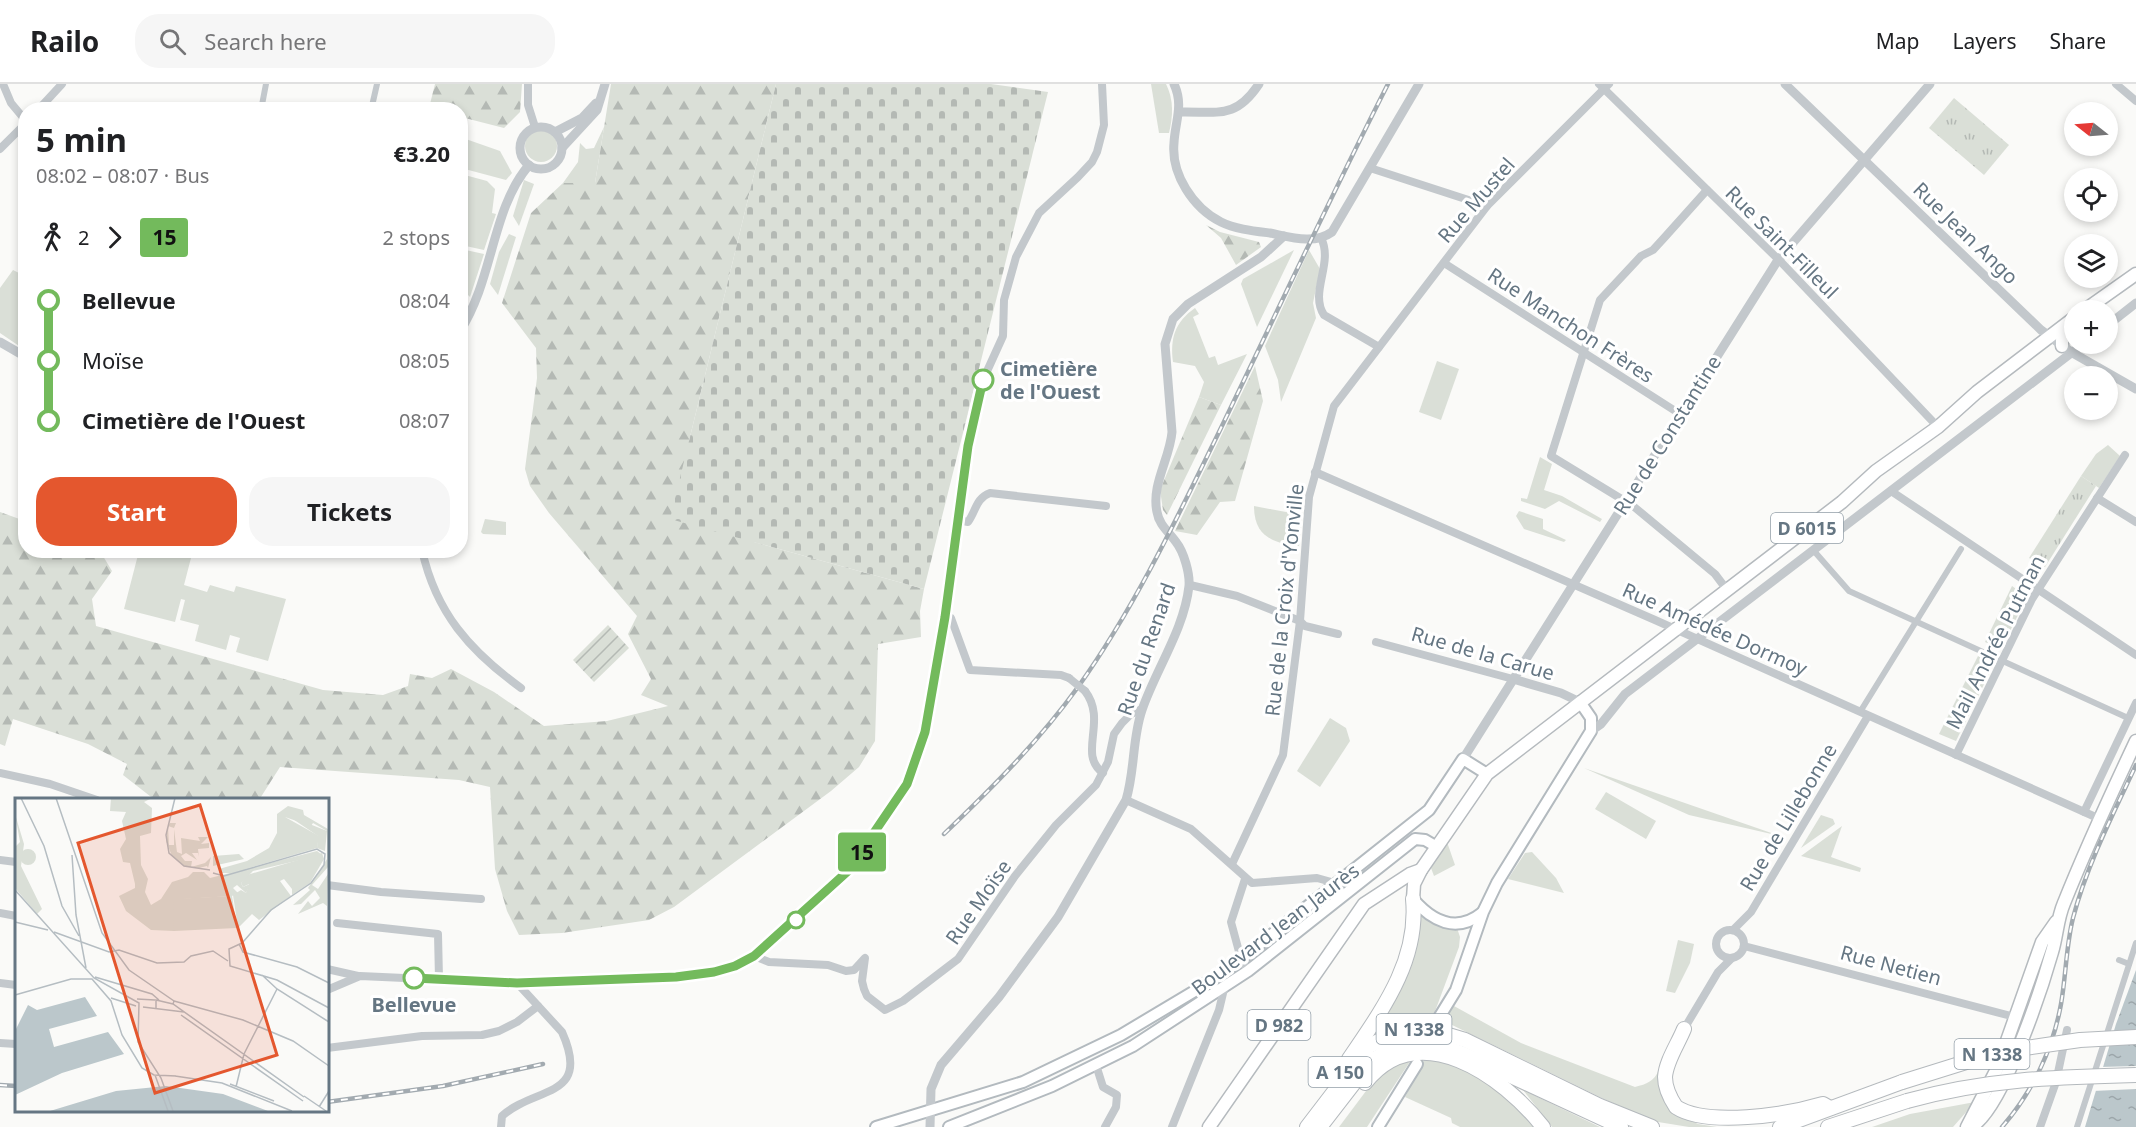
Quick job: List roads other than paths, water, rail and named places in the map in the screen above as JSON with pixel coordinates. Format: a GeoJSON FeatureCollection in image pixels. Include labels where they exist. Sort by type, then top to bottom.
{"type":"FeatureCollection","features":[{"type":"Feature","properties":{"kind":"highway","name":"A 150"},"geometry":{"type":"LineString","coordinates":[[1301,1127],[1378,1016],[1391,993],[1411,946],[1414,923],[1413,899]]}},
{"type":"Feature","properties":{"kind":"highway","name":"N 1338"},"geometry":{"type":"LineString","coordinates":[[1307,1127],[1369,1046],[1396,1032],[1425,1028],[1465,1040],[1600,1106],[1652,1127]]}},
{"type":"Feature","properties":{"kind":"highway"},"geometry":{"type":"LineString","coordinates":[[1684,1029],[1667,1068],[1665,1080],[1674,1104],[1693,1119],[1716,1124],[1750,1123],[1823,1104],[1830,1108]]}},
{"type":"Feature","properties":{"kind":"highway","name":"N 1338"},"geometry":{"type":"LineString","coordinates":[[1780,1127],[1826,1112],[1830,1108],[1902,1082],[1998,1052],[2080,1040],[2136,1037]]}},
{"type":"Feature","properties":{"kind":"highway","name":"N 1338"},"geometry":{"type":"LineString","coordinates":[[1399,1044],[1414,1041],[1447,1047],[1621,1127]]}},
{"type":"Feature","properties":{"kind":"highway","name":"A 150"},"geometry":{"type":"LineString","coordinates":[[1320,1127],[1371,1061],[1399,1044]]}},
{"type":"Feature","properties":{"kind":"highway"},"geometry":{"type":"LineString","coordinates":[[1331,1127],[1382,1064],[1396,1056],[1426,1051],[1461,1063],[1503,1086],[1543,1127]]}},
{"type":"Feature","properties":{"kind":"highway","name":"N 1338"},"geometry":{"type":"LineString","coordinates":[[1828,1127],[1907,1101],[1976,1084],[2049,1077],[2136,1075]]}},
{"type":"Feature","properties":{"kind":"main road"},"geometry":{"type":"LineString","coordinates":[[2099,300],[2136,274]]}},
{"type":"Feature","properties":{"kind":"main road","name":"D 6015"},"geometry":{"type":"LineString","coordinates":[[1413,899],[1414,884],[1421,870],[1487,774],[1842,502],[1876,471],[1938,427],[1977,392],[2064,326]]}},
{"type":"Feature","properties":{"kind":"main road"},"geometry":{"type":"LineString","coordinates":[[1580,702],[1591,718],[1591,731]]}},
{"type":"Feature","properties":{"kind":"main road","name":"D 6015"},"geometry":{"type":"LineString","coordinates":[[1483,912],[1527,832],[1591,731]]}},
{"type":"Feature","properties":{"kind":"main road"},"geometry":{"type":"LineString","coordinates":[[1968,1127],[1997,1069],[2042,942],[2058,919],[2136,741]]}},
{"type":"Feature","properties":{"kind":"main road"},"geometry":{"type":"LineString","coordinates":[[1463,759],[1487,774]]}},
{"type":"Feature","properties":{"kind":"main road","name":"Rue de Constantine"},"geometry":{"type":"LineString","coordinates":[[1432,808],[1463,759]]}},
{"type":"Feature","properties":{"kind":"main road","name":"Boulevard Jean Jaurès"},"geometry":{"type":"LineString","coordinates":[[876,1127],[929,1121],[1023,1082],[1121,1035],[1193,992],[1241,959],[1432,808]]}},
{"type":"Feature","properties":{"kind":"main road","name":"Boulevard Jean Jaurès"},"geometry":{"type":"LineString","coordinates":[[949,1127],[1052,1086],[1133,1046],[1224,989],[1414,839],[1425,840],[1437,847]]}},
{"type":"Feature","properties":{"kind":"main road","name":"D 982"},"geometry":{"type":"LineString","coordinates":[[1209,1127],[1364,904],[1410,874],[1421,870]]}},
{"type":"Feature","properties":{"kind":"main road"},"geometry":{"type":"LineString","coordinates":[[1413,899],[1425,913],[1439,921],[1471,921],[1483,912]]}},
{"type":"Feature","properties":{"kind":"main road"},"geometry":{"type":"LineString","coordinates":[[1440,1016],[1456,990],[1483,912]]}},
{"type":"Feature","properties":{"kind":"main road"},"geometry":{"type":"LineString","coordinates":[[1968,1127],[1978,1124],[2000,1090],[2029,1019],[2053,949],[2058,919]]}},
{"type":"Feature","properties":{"kind":"main road"},"geometry":{"type":"LineString","coordinates":[[1378,1127],[1417,1064]]}},
{"type":"Feature","properties":{"kind":"street"},"geometry":{"type":"LineString","coordinates":[[3,84],[10,103],[18,112]]}},
{"type":"Feature","properties":{"kind":"street"},"geometry":{"type":"LineString","coordinates":[[45,102],[62,84]]}},
{"type":"Feature","properties":{"kind":"street"},"geometry":{"type":"LineString","coordinates":[[263,102],[266,84]]}},
{"type":"Feature","properties":{"kind":"street"},"geometry":{"type":"LineString","coordinates":[[369,102],[378,84]]}},
{"type":"Feature","properties":{"kind":"street"},"geometry":{"type":"LineString","coordinates":[[528,84],[528,105],[536,128]]}},
{"type":"Feature","properties":{"kind":"street"},"geometry":{"type":"LineString","coordinates":[[562,148],[555,132],[547,128],[536,128],[524,136],[520,146],[522,157],[529,165],[539,169],[552,166],[560,156],[562,148],[588,122],[603,95],[605,84]]}},
{"type":"Feature","properties":{"kind":"street"},"geometry":{"type":"LineString","coordinates":[[360,976],[330,988],[330,970],[360,976],[517,983],[705,974],[735,966],[754,956],[848,871],[907,784],[925,732],[945,617],[968,446],[983,380],[1003,336],[1004,300],[1016,257],[1039,213],[1078,177],[1097,152],[1104,125],[1102,84]]}},
{"type":"Feature","properties":{"kind":"street"},"geometry":{"type":"LineString","coordinates":[[1174,84],[1179,112],[1173,143],[1174,159],[1185,187],[1194,200],[1221,222],[1284,236],[1321,238],[1338,224],[1419,84]]}},
{"type":"Feature","properties":{"kind":"street"},"geometry":{"type":"LineString","coordinates":[[1179,112],[1230,111],[1250,98],[1259,84]]}},
{"type":"Feature","properties":{"kind":"street","name":"Rue Jean Ango"},"geometry":{"type":"LineString","coordinates":[[1785,84],[2049,337],[2064,347]]}},
{"type":"Feature","properties":{"kind":"street","name":"Rue de Constantine"},"geometry":{"type":"LineString","coordinates":[[1463,759],[1778,260],[1930,84]]}},
{"type":"Feature","properties":{"kind":"street"},"geometry":{"type":"LineString","coordinates":[[2116,84],[2136,101]]}},
{"type":"Feature","properties":{"kind":"street","name":"Rue Saint-Filleul"},"geometry":{"type":"LineString","coordinates":[[1604,86],[1778,260],[1938,427]]}},
{"type":"Feature","properties":{"kind":"street","name":"Rue Mustel"},"geometry":{"type":"LineString","coordinates":[[1379,347],[1487,206],[1604,86]]}},
{"type":"Feature","properties":{"kind":"street"},"geometry":{"type":"LineString","coordinates":[[555,132],[582,118],[603,95]]}},
{"type":"Feature","properties":{"kind":"street"},"geometry":{"type":"LineString","coordinates":[[0,148],[18,130]]}},
{"type":"Feature","properties":{"kind":"street"},"geometry":{"type":"LineString","coordinates":[[468,315],[485,280],[510,192],[529,165]]}},
{"type":"Feature","properties":{"kind":"street"},"geometry":{"type":"LineString","coordinates":[[1370,168],[1487,206]]}},
{"type":"Feature","properties":{"kind":"street"},"geometry":{"type":"LineString","coordinates":[[1707,190],[1653,250],[1641,256],[1600,300],[1551,456],[1626,501],[1715,574],[1727,590]]}},
{"type":"Feature","properties":{"kind":"street","name":"Rue du Renard"},"geometry":{"type":"LineString","coordinates":[[929,1121],[931,1089],[941,1065],[999,997],[1058,917],[1126,800],[1132,780],[1142,709],[1167,656],[1190,585],[1178,543],[1167,533],[1157,513],[1156,496],[1171,446],[1172,432],[1166,349],[1167,333],[1176,315],[1188,304],[1261,257],[1284,236]]}},
{"type":"Feature","properties":{"kind":"street"},"geometry":{"type":"LineString","coordinates":[[1321,238],[1325,253],[1319,299],[1321,310],[1324,315],[1379,347]]}},
{"type":"Feature","properties":{"kind":"street","name":"Rue Manchon Frères"},"geometry":{"type":"LineString","coordinates":[[1444,262],[1680,414]]}},
{"type":"Feature","properties":{"kind":"street"},"geometry":{"type":"LineString","coordinates":[[2118,316],[2136,303]]}},
{"type":"Feature","properties":{"kind":"street"},"geometry":{"type":"LineString","coordinates":[[0,342],[18,352]]}},
{"type":"Feature","properties":{"kind":"street","name":"Rue de la Croix d'Yonville"},"geometry":{"type":"LineString","coordinates":[[1232,864],[1283,755],[1300,621],[1308,509],[1315,472],[1334,406],[1379,347]]}},
{"type":"Feature","properties":{"kind":"street","name":"D 6015"},"geometry":{"type":"LineString","coordinates":[[1591,731],[1601,724],[1625,694],[1891,491],[2064,351]]}},
{"type":"Feature","properties":{"kind":"street","name":"Rue Jean Ango"},"geometry":{"type":"LineString","coordinates":[[2076,354],[2136,389]]}},
{"type":"Feature","properties":{"kind":"street","name":"Mail Andrée Putman"},"geometry":{"type":"LineString","coordinates":[[1956,755],[2038,590],[2125,455]]}},
{"type":"Feature","properties":{"kind":"street","name":"Rue Amédée Dormoy"},"geometry":{"type":"LineString","coordinates":[[1315,472],[1698,639],[2100,819]]}},
{"type":"Feature","properties":{"kind":"street"},"geometry":{"type":"LineString","coordinates":[[1891,491],[2136,655]]}},
{"type":"Feature","properties":{"kind":"street"},"geometry":{"type":"LineString","coordinates":[[958,520],[968,522],[982,495],[990,493],[1106,506]]}},
{"type":"Feature","properties":{"kind":"street"},"geometry":{"type":"LineString","coordinates":[[2097,498],[2136,522]]}},
{"type":"Feature","properties":{"kind":"street"},"geometry":{"type":"LineString","coordinates":[[1864,714],[1961,549]]}},
{"type":"Feature","properties":{"kind":"street"},"geometry":{"type":"LineString","coordinates":[[1814,550],[1849,591],[2003,659],[2128,718]]}},
{"type":"Feature","properties":{"kind":"street"},"geometry":{"type":"LineString","coordinates":[[424,558],[433,589],[469,645],[521,688]]}},
{"type":"Feature","properties":{"kind":"street"},"geometry":{"type":"LineString","coordinates":[[1190,585],[1237,596],[1300,621],[1305,626],[1338,634]]}},
{"type":"Feature","properties":{"kind":"street"},"geometry":{"type":"LineString","coordinates":[[945,617],[951,618],[970,670],[1061,675],[1086,691],[1096,713],[1091,757],[1095,767],[1103,772]]}},
{"type":"Feature","properties":{"kind":"street","name":"Rue de la Carue"},"geometry":{"type":"LineString","coordinates":[[1376,642],[1561,693],[1580,702]]}},
{"type":"Feature","properties":{"kind":"street"},"geometry":{"type":"LineString","coordinates":[[2084,812],[2136,703]]}},
{"type":"Feature","properties":{"kind":"street","name":"Rue Moïse"},"geometry":{"type":"LineString","coordinates":[[754,956],[769,962],[828,965],[846,971],[854,970],[865,958],[862,981],[867,996],[885,1010],[903,1001],[958,959],[1015,876],[1056,825],[1096,785],[1103,772],[1114,734],[1131,714],[1142,709]]}},
{"type":"Feature","properties":{"kind":"street","name":"Rue de Lillebonne"},"geometry":{"type":"LineString","coordinates":[[1733,930],[1743,923],[1757,901],[1864,714]]}},
{"type":"Feature","properties":{"kind":"street"},"geometry":{"type":"LineString","coordinates":[[0,773],[50,784],[91,798]]}},
{"type":"Feature","properties":{"kind":"street"},"geometry":{"type":"LineString","coordinates":[[1126,800],[1191,829],[1252,883],[1317,878],[1335,883]]}},
{"type":"Feature","properties":{"kind":"street"},"geometry":{"type":"LineString","coordinates":[[0,860],[15,862]]}},
{"type":"Feature","properties":{"kind":"street"},"geometry":{"type":"LineString","coordinates":[[1245,879],[1231,922],[1241,959],[1248,971]]}},
{"type":"Feature","properties":{"kind":"street"},"geometry":{"type":"LineString","coordinates":[[328,885],[381,892],[481,899]]}},
{"type":"Feature","properties":{"kind":"street"},"geometry":{"type":"LineString","coordinates":[[0,913],[15,916]]}},
{"type":"Feature","properties":{"kind":"street"},"geometry":{"type":"LineString","coordinates":[[337,923],[438,934],[439,979]]}},
{"type":"Feature","properties":{"kind":"street"},"geometry":{"type":"LineString","coordinates":[[1684,1029],[1718,972],[1731,958],[1739,955],[1744,946],[1741,936],[1733,930],[1723,932],[1715,943],[1718,953],[1731,958]]}},
{"type":"Feature","properties":{"kind":"street"},"geometry":{"type":"LineString","coordinates":[[2077,1127],[2136,943]]}},
{"type":"Feature","properties":{"kind":"street","name":"Rue Netien"},"geometry":{"type":"LineString","coordinates":[[1744,946],[2029,1019]]}},
{"type":"Feature","properties":{"kind":"street"},"geometry":{"type":"LineString","coordinates":[[2119,960],[2129,964]]}},
{"type":"Feature","properties":{"kind":"street"},"geometry":{"type":"LineString","coordinates":[[0,983],[15,986]]}},
{"type":"Feature","properties":{"kind":"street"},"geometry":{"type":"LineString","coordinates":[[501,1127],[502,1116],[509,1109],[567,1081],[569,1061],[566,1041],[556,1025],[517,983]]}},
{"type":"Feature","properties":{"kind":"street"},"geometry":{"type":"LineString","coordinates":[[1172,1127],[1219,1010],[1224,989]]}},
{"type":"Feature","properties":{"kind":"street"},"geometry":{"type":"LineString","coordinates":[[328,1048],[422,1036],[482,1035],[499,1031],[517,1022],[538,1006]]}},
{"type":"Feature","properties":{"kind":"street"},"geometry":{"type":"LineString","coordinates":[[2040,1127],[2056,1082],[2067,1030]]}},
{"type":"Feature","properties":{"kind":"street"},"geometry":{"type":"LineString","coordinates":[[0,1042],[15,1044]]}},
{"type":"Feature","properties":{"kind":"street"},"geometry":{"type":"LineString","coordinates":[[1096,1065],[1103,1087],[1117,1095],[1116,1107],[1105,1127]]}},
{"type":"Feature","properties":{"kind":"water"},"geometry":{"type":"Polygon","coordinates":[[[2136,970],[2136,1127],[2085,1127],[2116,1024],[2136,970]]]}},
{"type":"Feature","properties":{"kind":"railway"},"geometry":{"type":"LineString","coordinates":[[944,834],[997,782],[1047,726],[1099,657],[1137,594],[1188,496],[1388,84]]}},
{"type":"Feature","properties":{"kind":"railway"},"geometry":{"type":"LineString","coordinates":[[2002,1127],[2023,1100],[2047,1054],[2061,1004],[2069,939],[2079,898],[2101,840],[2136,765]]}},
{"type":"Feature","properties":{"kind":"railway"},"geometry":{"type":"LineString","coordinates":[[328,1102],[443,1086],[543,1064]]}},
{"type":"Feature","properties":{"kind":"railway"},"geometry":{"type":"LineString","coordinates":[[0,1085],[15,1086]]}},
{"type":"Feature","properties":{"kind":"place","name":"Cimetière de l'Ouest"},"geometry":{"type":"Point","coordinates":[983,380]}},
{"type":"Feature","properties":{"kind":"place","name":"Bellevue"},"geometry":{"type":"Point","coordinates":[414,978]}}]}
